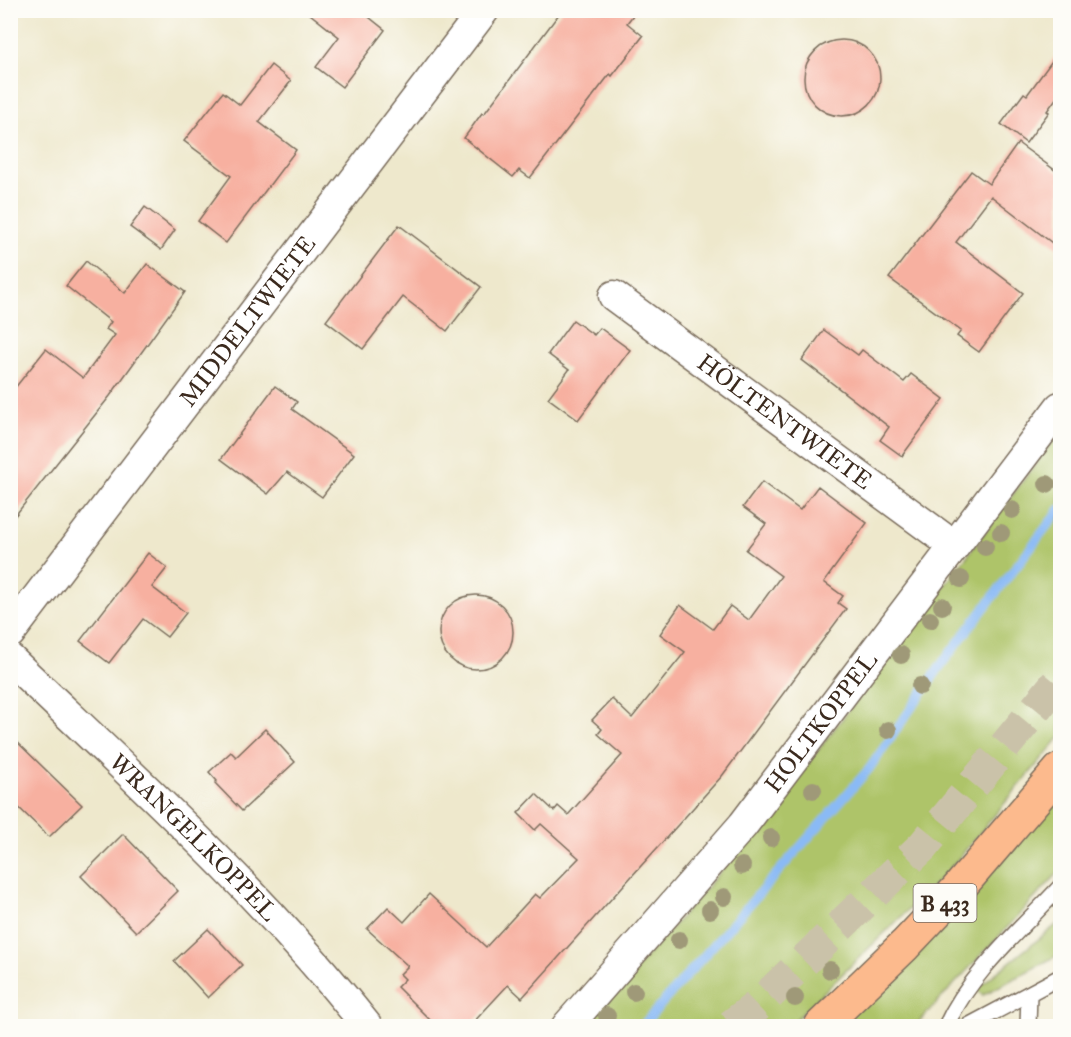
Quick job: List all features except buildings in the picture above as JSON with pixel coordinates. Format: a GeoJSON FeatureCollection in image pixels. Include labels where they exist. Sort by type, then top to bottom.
{"type":"FeatureCollection","features":[{"type":"Feature","properties":{"kind":"highway","name":"B 433"},"geometry":{"type":"LineString","coordinates":[[821,1026],[898,952],[957,890],[1060,770]]}},
{"type":"Feature","properties":{"kind":"street","name":"MIDDELTWIETE"},"geometry":{"type":"LineString","coordinates":[[10,633],[484,10]]}},
{"type":"Feature","properties":{"kind":"street","name":"HÖLTENTWIETE"},"geometry":{"type":"LineString","coordinates":[[614,296],[954,546]]}},
{"type":"Feature","properties":{"kind":"street","name":"HOLTKOPPEL"},"geometry":{"type":"LineString","coordinates":[[567,1026],[743,825],[1060,407]]}},
{"type":"Feature","properties":{"kind":"street","name":"WRANGELKOPPEL"},"geometry":{"type":"LineString","coordinates":[[10,658],[209,851],[289,935],[367,1026]]}},
{"type":"Feature","properties":{"kind":"lane"},"geometry":{"type":"LineString","coordinates":[[946,1026],[954,1009],[976,978],[1060,887]]}},
{"type":"Feature","properties":{"kind":"lane"},"geometry":{"type":"LineString","coordinates":[[968,1026],[1060,977]]}},
{"type":"Feature","properties":{"kind":"lane"},"geometry":{"type":"LineString","coordinates":[[1028,1026],[1029,994]]}},
{"type":"Feature","properties":{"kind":"green space"},"geometry":{"type":"Polygon","coordinates":[[[1060,431],[1060,737],[948,871],[789,1026],[586,1026],[756,831],[1060,431]]]}},
{"type":"Feature","properties":{"kind":"green space"},"geometry":{"type":"Polygon","coordinates":[[[1060,787],[1060,871],[915,1026],[840,1026],[1060,787]]]}},
{"type":"Feature","properties":{"kind":"green space"},"geometry":{"type":"Polygon","coordinates":[[[1060,922],[1060,954],[983,995],[976,989],[1060,922]]]}},
{"type":"Feature","properties":{"kind":"waterway"},"geometry":{"type":"LineString","coordinates":[[642,1026],[869,769],[944,661],[1060,509]]}},
{"type":"Feature","properties":{"kind":"tunnel"},"geometry":{"type":"LineString","coordinates":[[731,1026],[756,1007],[923,846],[1060,679]]}}]}
